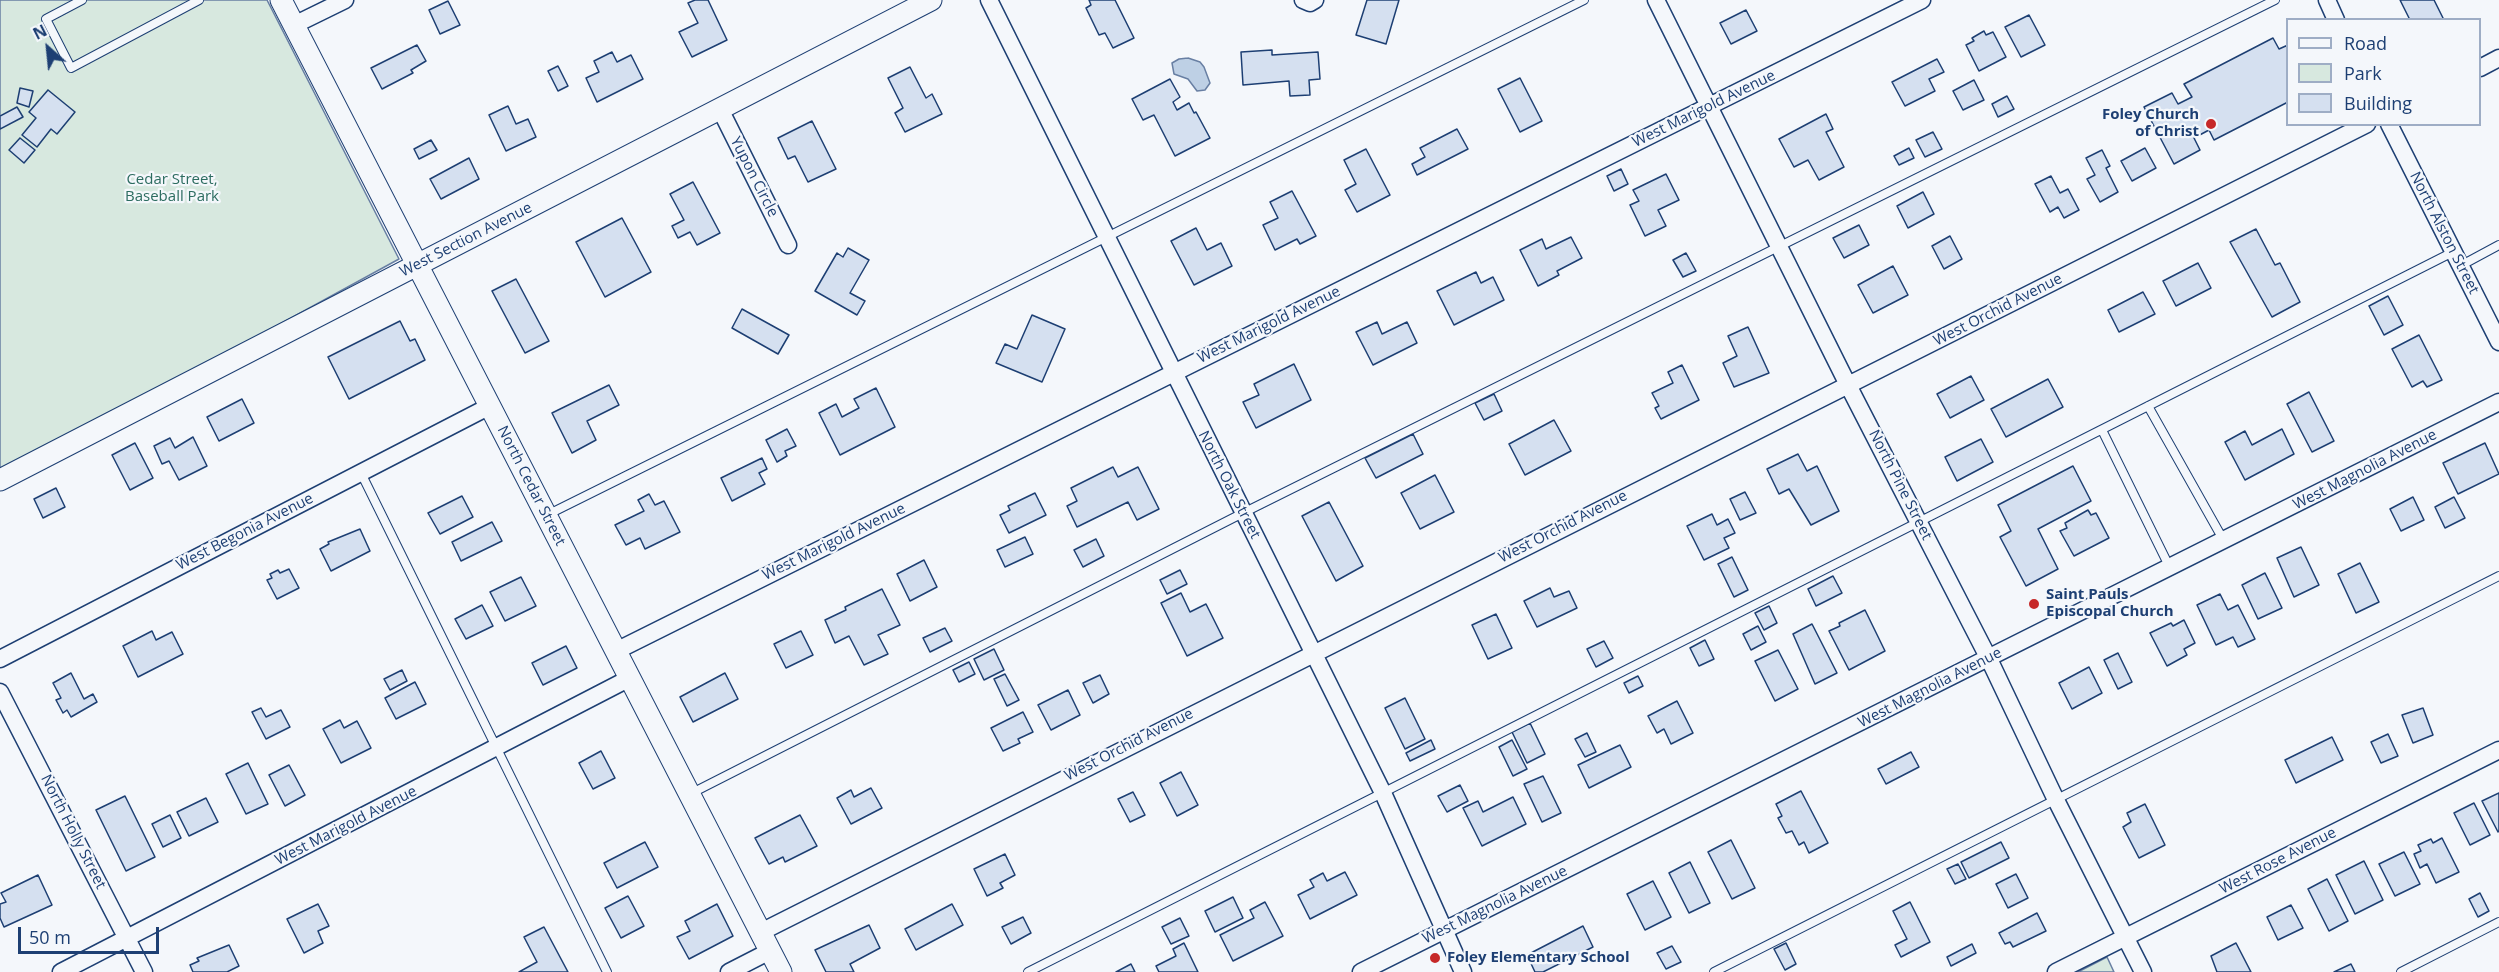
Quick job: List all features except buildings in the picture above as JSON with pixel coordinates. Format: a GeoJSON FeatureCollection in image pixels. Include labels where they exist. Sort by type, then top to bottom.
{"type":"FeatureCollection","features":[{"type":"Feature","properties":{"kind":"street","name":"North Cedar Street"},"geometry":{"type":"LineString","coordinates":[[281,0],[781,972]]}},
{"type":"Feature","properties":{"kind":"street"},"geometry":{"type":"LineString","coordinates":[[294,25],[345,0]]}},
{"type":"Feature","properties":{"kind":"street","name":"West Section Avenue"},"geometry":{"type":"LineString","coordinates":[[0,480],[931,0]]}},
{"type":"Feature","properties":{"kind":"street","name":"North Oak Street"},"geometry":{"type":"LineString","coordinates":[[989,0],[1383,793],[1463,972]]}},
{"type":"Feature","properties":{"kind":"street"},"geometry":{"type":"LineString","coordinates":[[1303,0],[1310,3],[1316,0]]}},
{"type":"Feature","properties":{"kind":"street","name":"North Pine Street"},"geometry":{"type":"LineString","coordinates":[[1656,0],[1848,385],[1989,659],[2056,800],[2143,972]]}},
{"type":"Feature","properties":{"kind":"street","name":"West Marigold Avenue"},"geometry":{"type":"LineString","coordinates":[[616,651],[1922,0]]}},
{"type":"Feature","properties":{"kind":"street"},"geometry":{"type":"LineString","coordinates":[[2327,0],[2335,18]]}},
{"type":"Feature","properties":{"kind":"street"},"geometry":{"type":"LineString","coordinates":[[2481,67],[2499,58]]}},
{"type":"Feature","properties":{"kind":"street","name":"Yupon Circle"},"geometry":{"type":"LineString","coordinates":[[720,109],[788,245]]}},
{"type":"Feature","properties":{"kind":"street","name":"West Orchid Avenue"},"geometry":{"type":"LineString","coordinates":[[760,932],[1312,652],[2363,126]]}},
{"type":"Feature","properties":{"kind":"street","name":"North Alston Street"},"geometry":{"type":"LineString","coordinates":[[2390,126],[2499,342]]}},
{"type":"Feature","properties":{"kind":"street","name":"West Magnolia Avenue"},"geometry":{"type":"LineString","coordinates":[[1361,972],[2499,402]]}},
{"type":"Feature","properties":{"kind":"street","name":"West Begonia Avenue"},"geometry":{"type":"LineString","coordinates":[[0,659],[490,406]]}},
{"type":"Feature","properties":{"kind":"street","name":"West Marigold Avenue"},"geometry":{"type":"LineString","coordinates":[[61,972],[630,678]]}},
{"type":"Feature","properties":{"kind":"street","name":"North Holly Street"},"geometry":{"type":"LineString","coordinates":[[0,692],[144,972]]}},
{"type":"Feature","properties":{"kind":"street","name":"West Rose Avenue"},"geometry":{"type":"LineString","coordinates":[[2056,972],[2499,750]]}},
{"type":"Feature","properties":{"kind":"street"},"geometry":{"type":"LineString","coordinates":[[729,972],[770,951]]}},
{"type":"Feature","properties":{"kind":"lane"},"geometry":{"type":"LineString","coordinates":[[82,0],[46,19],[71,68],[199,0]]}},
{"type":"Feature","properties":{"kind":"lane"},"geometry":{"type":"LineString","coordinates":[[547,516],[1584,0]]}},
{"type":"Feature","properties":{"kind":"lane"},"geometry":{"type":"LineString","coordinates":[[690,794],[1243,513],[2275,0]]}},
{"type":"Feature","properties":{"kind":"lane"},"geometry":{"type":"LineString","coordinates":[[1028,972],[2148,406],[2457,259],[2499,245]]}},
{"type":"Feature","properties":{"kind":"lane"},"geometry":{"type":"LineString","coordinates":[[2148,406],[2224,541]]}},
{"type":"Feature","properties":{"kind":"lane"},"geometry":{"type":"LineString","coordinates":[[2102,430],[2170,568]]}},
{"type":"Feature","properties":{"kind":"lane"},"geometry":{"type":"LineString","coordinates":[[361,473],[608,972]]}},
{"type":"Feature","properties":{"kind":"lane"},"geometry":{"type":"LineString","coordinates":[[1714,972],[2499,576]]}},
{"type":"Feature","properties":{"kind":"lane"},"geometry":{"type":"LineString","coordinates":[[2401,972],[2499,922]]}},
{"type":"Feature","properties":{"kind":"green space","name":"Cedar Street, Baseball Park"},"geometry":{"type":"Polygon","coordinates":[[[0,0],[267,0],[399,259],[0,477],[0,0]]]}},
{"type":"Feature","properties":{"kind":"green space"},"geometry":{"type":"Polygon","coordinates":[[[2107,957],[2114,972],[2078,972],[2107,957]]]}},
{"type":"Feature","properties":{"kind":"water"},"geometry":{"type":"Polygon","coordinates":[[[1188,58],[1200,62],[1204,67],[1210,83],[1205,90],[1197,91],[1188,79],[1174,74],[1172,63],[1188,58]]]}},
{"type":"Feature","properties":{"kind":"place","name":"Foley Church of Christ"},"geometry":{"type":"Point","coordinates":[2211,124]}},
{"type":"Feature","properties":{"kind":"place","name":"Saint Pauls Episcopal Church"},"geometry":{"type":"Point","coordinates":[2034,604]}},
{"type":"Feature","properties":{"kind":"place","name":"Foley Elementary School"},"geometry":{"type":"Point","coordinates":[1435,958]}}]}
